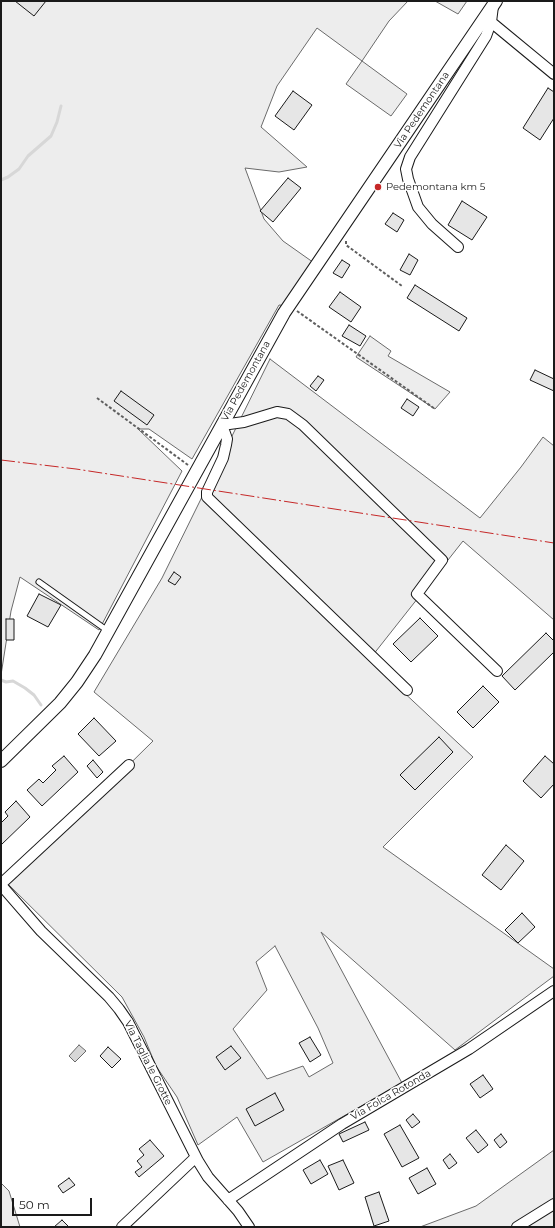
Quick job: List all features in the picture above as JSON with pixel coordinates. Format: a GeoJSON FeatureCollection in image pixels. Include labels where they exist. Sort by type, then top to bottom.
{"type":"FeatureCollection","features":[{"type":"Feature","properties":{"kind":"street"},"geometry":{"type":"LineString","coordinates":[[458,247],[432,224],[418,207],[406,169],[410,157],[486,36],[491,22],[494,3]]}},
{"type":"Feature","properties":{"kind":"street","name":"Via Pedemontana"},"geometry":{"type":"LineString","coordinates":[[1,761],[63,699],[82,675],[109,631],[289,306],[494,3]]}},
{"type":"Feature","properties":{"kind":"street"},"geometry":{"type":"LineString","coordinates":[[491,22],[554,74]]}},
{"type":"Feature","properties":{"kind":"street"},"geometry":{"type":"LineString","coordinates":[[407,690],[207,497],[207,492],[223,458],[226,445],[227,439],[222,425],[244,422],[277,412],[288,414],[303,425],[442,560],[417,594],[497,671]]}},
{"type":"Feature","properties":{"kind":"street"},"geometry":{"type":"LineString","coordinates":[[1,885],[129,765]]}},
{"type":"Feature","properties":{"kind":"street","name":"Via Taglia le Grotte"},"geometry":{"type":"LineString","coordinates":[[1,885],[40,931],[109,996],[119,1008],[128,1022],[196,1157],[208,1177],[238,1211],[249,1227]]}},
{"type":"Feature","properties":{"kind":"street","name":"Via Folca Rotonda"},"geometry":{"type":"LineString","coordinates":[[228,1200],[342,1124],[469,1049],[554,991]]}},
{"type":"Feature","properties":{"kind":"street"},"geometry":{"type":"LineString","coordinates":[[122,1227],[196,1157]]}},
{"type":"Feature","properties":{"kind":"street"},"geometry":{"type":"LineString","coordinates":[[517,1227],[554,1204]]}},
{"type":"Feature","properties":{"kind":"lane"},"geometry":{"type":"LineString","coordinates":[[39,582],[109,631]]}},
{"type":"Feature","properties":{"kind":"path"},"geometry":{"type":"LineString","coordinates":[[346,222],[346,245],[402,286]]}},
{"type":"Feature","properties":{"kind":"path"},"geometry":{"type":"LineString","coordinates":[[289,306],[435,409]]}},
{"type":"Feature","properties":{"kind":"path"},"geometry":{"type":"LineString","coordinates":[[97,398],[197,471]]}},
{"type":"Feature","properties":{"kind":"shaded area"},"geometry":{"type":"Polygon","coordinates":[[[1,1],[408,1],[389,21],[362,61],[317,28],[277,86],[261,127],[307,167],[279,172],[245,168],[264,219],[283,241],[317,265],[289,306],[279,305],[192,459],[149,429],[138,429],[182,471],[99,630],[20,577],[11,611],[1,675],[1,1]]]}},
{"type":"Feature","properties":{"kind":"shaded area"},"geometry":{"type":"Polygon","coordinates":[[[435,1],[467,1],[458,14],[435,1]]]}},
{"type":"Feature","properties":{"kind":"shaded area"},"geometry":{"type":"Polygon","coordinates":[[[362,61],[407,94],[391,116],[346,84],[362,61]]]}},
{"type":"Feature","properties":{"kind":"shaded area"},"geometry":{"type":"Polygon","coordinates":[[[370,336],[391,351],[388,356],[450,392],[435,409],[356,357],[370,336]]]}},
{"type":"Feature","properties":{"kind":"shaded area"},"geometry":{"type":"Polygon","coordinates":[[[270,359],[480,518],[543,437],[554,446],[554,620],[463,541],[369,660],[473,757],[383,847],[554,969],[554,976],[455,1050],[321,932],[402,1083],[263,1162],[237,1117],[198,1145],[177,1097],[156,1066],[144,1037],[122,997],[8,884],[153,741],[94,692],[162,578],[270,359]],[[275,946],[256,962],[267,990],[233,1029],[267,1079],[303,1066],[309,1077],[333,1063],[318,1028],[275,946]]]}},
{"type":"Feature","properties":{"kind":"shaded area"},"geometry":{"type":"Polygon","coordinates":[[[79,1045],[86,1051],[75,1062],[69,1056],[79,1045]]]}},
{"type":"Feature","properties":{"kind":"shaded area"},"geometry":{"type":"Polygon","coordinates":[[[554,1150],[554,1227],[420,1227],[476,1206],[554,1150]]]}},
{"type":"Feature","properties":{"kind":"shaded area"},"geometry":{"type":"Polygon","coordinates":[[[1,1183],[9,1191],[20,1227],[1,1227],[1,1183]]]}},
{"type":"Feature","properties":{"kind":"building"},"geometry":{"type":"Polygon","coordinates":[[[15,1],[46,1],[34,16],[15,1]]]}},
{"type":"Feature","properties":{"kind":"building"},"geometry":{"type":"Polygon","coordinates":[[[548,88],[554,92],[554,118],[540,140],[523,128],[548,88]]]}},
{"type":"Feature","properties":{"kind":"building"},"geometry":{"type":"Polygon","coordinates":[[[293,91],[312,105],[294,130],[275,116],[293,91]]]}},
{"type":"Feature","properties":{"kind":"building"},"geometry":{"type":"Polygon","coordinates":[[[288,178],[301,188],[273,222],[260,211],[288,178]]]}},
{"type":"Feature","properties":{"kind":"building"},"geometry":{"type":"Polygon","coordinates":[[[462,201],[487,217],[472,240],[448,225],[462,201]]]}},
{"type":"Feature","properties":{"kind":"building"},"geometry":{"type":"Polygon","coordinates":[[[393,213],[404,220],[397,232],[385,224],[393,213]]]}},
{"type":"Feature","properties":{"kind":"building"},"geometry":{"type":"Polygon","coordinates":[[[409,254],[418,260],[410,275],[400,270],[409,254]]]}},
{"type":"Feature","properties":{"kind":"building"},"geometry":{"type":"Polygon","coordinates":[[[342,260],[350,265],[342,278],[333,273],[342,260]]]}},
{"type":"Feature","properties":{"kind":"building"},"geometry":{"type":"Polygon","coordinates":[[[415,285],[467,318],[459,331],[407,298],[415,285]]]}},
{"type":"Feature","properties":{"kind":"building"},"geometry":{"type":"Polygon","coordinates":[[[340,292],[361,307],[351,322],[329,307],[340,292]]]}},
{"type":"Feature","properties":{"kind":"building"},"geometry":{"type":"Polygon","coordinates":[[[349,325],[366,336],[360,346],[342,336],[349,325]]]}},
{"type":"Feature","properties":{"kind":"building"},"geometry":{"type":"Polygon","coordinates":[[[535,370],[554,379],[554,391],[530,380],[535,370]]]}},
{"type":"Feature","properties":{"kind":"building"},"geometry":{"type":"Polygon","coordinates":[[[318,376],[324,380],[316,391],[310,386],[318,376]]]}},
{"type":"Feature","properties":{"kind":"building"},"geometry":{"type":"Polygon","coordinates":[[[121,391],[154,415],[147,425],[114,401],[121,391]]]}},
{"type":"Feature","properties":{"kind":"building"},"geometry":{"type":"Polygon","coordinates":[[[407,399],[419,407],[413,416],[401,408],[407,399]]]}},
{"type":"Feature","properties":{"kind":"building"},"geometry":{"type":"Polygon","coordinates":[[[174,572],[181,577],[175,585],[168,581],[174,572]]]}},
{"type":"Feature","properties":{"kind":"building"},"geometry":{"type":"Polygon","coordinates":[[[39,594],[61,605],[48,627],[27,616],[39,594]]]}},
{"type":"Feature","properties":{"kind":"building"},"geometry":{"type":"Polygon","coordinates":[[[420,618],[438,636],[411,662],[393,644],[420,618]]]}},
{"type":"Feature","properties":{"kind":"building"},"geometry":{"type":"Polygon","coordinates":[[[6,619],[14,619],[14,640],[6,640],[6,619]]]}},
{"type":"Feature","properties":{"kind":"building"},"geometry":{"type":"Polygon","coordinates":[[[546,633],[554,641],[554,652],[515,690],[502,676],[546,633]]]}},
{"type":"Feature","properties":{"kind":"building"},"geometry":{"type":"Polygon","coordinates":[[[483,686],[499,702],[473,728],[457,712],[483,686]]]}},
{"type":"Feature","properties":{"kind":"building"},"geometry":{"type":"Polygon","coordinates":[[[94,718],[116,741],[99,756],[78,734],[94,718]]]}},
{"type":"Feature","properties":{"kind":"building"},"geometry":{"type":"Polygon","coordinates":[[[439,737],[453,752],[415,790],[400,775],[439,737]]]}},
{"type":"Feature","properties":{"kind":"building"},"geometry":{"type":"Polygon","coordinates":[[[64,756],[78,772],[42,806],[27,790],[39,779],[43,783],[56,770],[52,766],[64,756]]]}},
{"type":"Feature","properties":{"kind":"building"},"geometry":{"type":"Polygon","coordinates":[[[545,756],[554,764],[554,784],[541,798],[523,781],[545,756]]]}},
{"type":"Feature","properties":{"kind":"building"},"geometry":{"type":"Polygon","coordinates":[[[93,760],[103,772],[97,778],[87,766],[93,760]]]}},
{"type":"Feature","properties":{"kind":"building"},"geometry":{"type":"Polygon","coordinates":[[[16,801],[30,817],[1,845],[1,823],[8,816],[5,812],[16,801]]]}},
{"type":"Feature","properties":{"kind":"building"},"geometry":{"type":"Polygon","coordinates":[[[506,845],[524,861],[501,890],[482,875],[506,845]]]}},
{"type":"Feature","properties":{"kind":"building"},"geometry":{"type":"Polygon","coordinates":[[[522,913],[535,927],[518,943],[505,930],[522,913]]]}},
{"type":"Feature","properties":{"kind":"building"},"geometry":{"type":"Polygon","coordinates":[[[310,1037],[321,1055],[310,1062],[299,1043],[310,1037]]]}},
{"type":"Feature","properties":{"kind":"building"},"geometry":{"type":"Polygon","coordinates":[[[231,1046],[241,1058],[225,1070],[216,1057],[231,1046]]]}},
{"type":"Feature","properties":{"kind":"building"},"geometry":{"type":"Polygon","coordinates":[[[108,1047],[121,1059],[112,1068],[100,1056],[108,1047]]]}},
{"type":"Feature","properties":{"kind":"building"},"geometry":{"type":"Polygon","coordinates":[[[483,1075],[493,1089],[480,1098],[470,1084],[483,1075]]]}},
{"type":"Feature","properties":{"kind":"building"},"geometry":{"type":"Polygon","coordinates":[[[275,1093],[284,1110],[255,1126],[246,1109],[275,1093]]]}},
{"type":"Feature","properties":{"kind":"building"},"geometry":{"type":"Polygon","coordinates":[[[413,1114],[420,1122],[412,1128],[406,1120],[413,1114]]]}},
{"type":"Feature","properties":{"kind":"building"},"geometry":{"type":"Polygon","coordinates":[[[365,1122],[369,1130],[343,1142],[339,1134],[365,1122]]]}},
{"type":"Feature","properties":{"kind":"building"},"geometry":{"type":"Polygon","coordinates":[[[400,1125],[419,1158],[402,1167],[384,1134],[400,1125]]]}},
{"type":"Feature","properties":{"kind":"building"},"geometry":{"type":"Polygon","coordinates":[[[476,1130],[488,1145],[478,1153],[466,1138],[476,1130]]]}},
{"type":"Feature","properties":{"kind":"building"},"geometry":{"type":"Polygon","coordinates":[[[501,1134],[507,1142],[500,1148],[494,1140],[501,1134]]]}},
{"type":"Feature","properties":{"kind":"building"},"geometry":{"type":"Polygon","coordinates":[[[150,1140],[164,1156],[139,1177],[135,1172],[142,1167],[137,1161],[144,1155],[139,1149],[150,1140]]]}},
{"type":"Feature","properties":{"kind":"building"},"geometry":{"type":"Polygon","coordinates":[[[450,1154],[457,1163],[449,1169],[443,1160],[450,1154]]]}},
{"type":"Feature","properties":{"kind":"building"},"geometry":{"type":"Polygon","coordinates":[[[320,1160],[328,1174],[311,1184],[303,1170],[320,1160]]]}},
{"type":"Feature","properties":{"kind":"building"},"geometry":{"type":"Polygon","coordinates":[[[343,1160],[354,1183],[339,1190],[328,1166],[343,1160]]]}},
{"type":"Feature","properties":{"kind":"building"},"geometry":{"type":"Polygon","coordinates":[[[427,1168],[436,1184],[418,1194],[409,1178],[427,1168]]]}},
{"type":"Feature","properties":{"kind":"building"},"geometry":{"type":"Polygon","coordinates":[[[69,1178],[75,1185],[63,1193],[58,1186],[69,1178]]]}},
{"type":"Feature","properties":{"kind":"building"},"geometry":{"type":"Polygon","coordinates":[[[379,1192],[389,1221],[374,1226],[365,1197],[379,1192]]]}},
{"type":"Feature","properties":{"kind":"building"},"geometry":{"type":"Polygon","coordinates":[[[62,1220],[69,1227],[54,1227],[62,1220]]]}},
{"type":"Feature","properties":{"kind":"waterway"},"geometry":{"type":"LineString","coordinates":[[1,180],[19,169],[28,156],[51,136],[57,122],[61,106]]}},
{"type":"Feature","properties":{"kind":"waterway"},"geometry":{"type":"LineString","coordinates":[[1,680],[6,682],[13,681],[25,688],[34,695],[41,705]]}},
{"type":"Feature","properties":{"kind":"power"},"geometry":{"type":"LineString","coordinates":[[1,460],[76,469],[554,543]]}},
{"type":"Feature","properties":{"kind":"place","name":"Pedemontana km 5"},"geometry":{"type":"Point","coordinates":[378,187]}}]}
